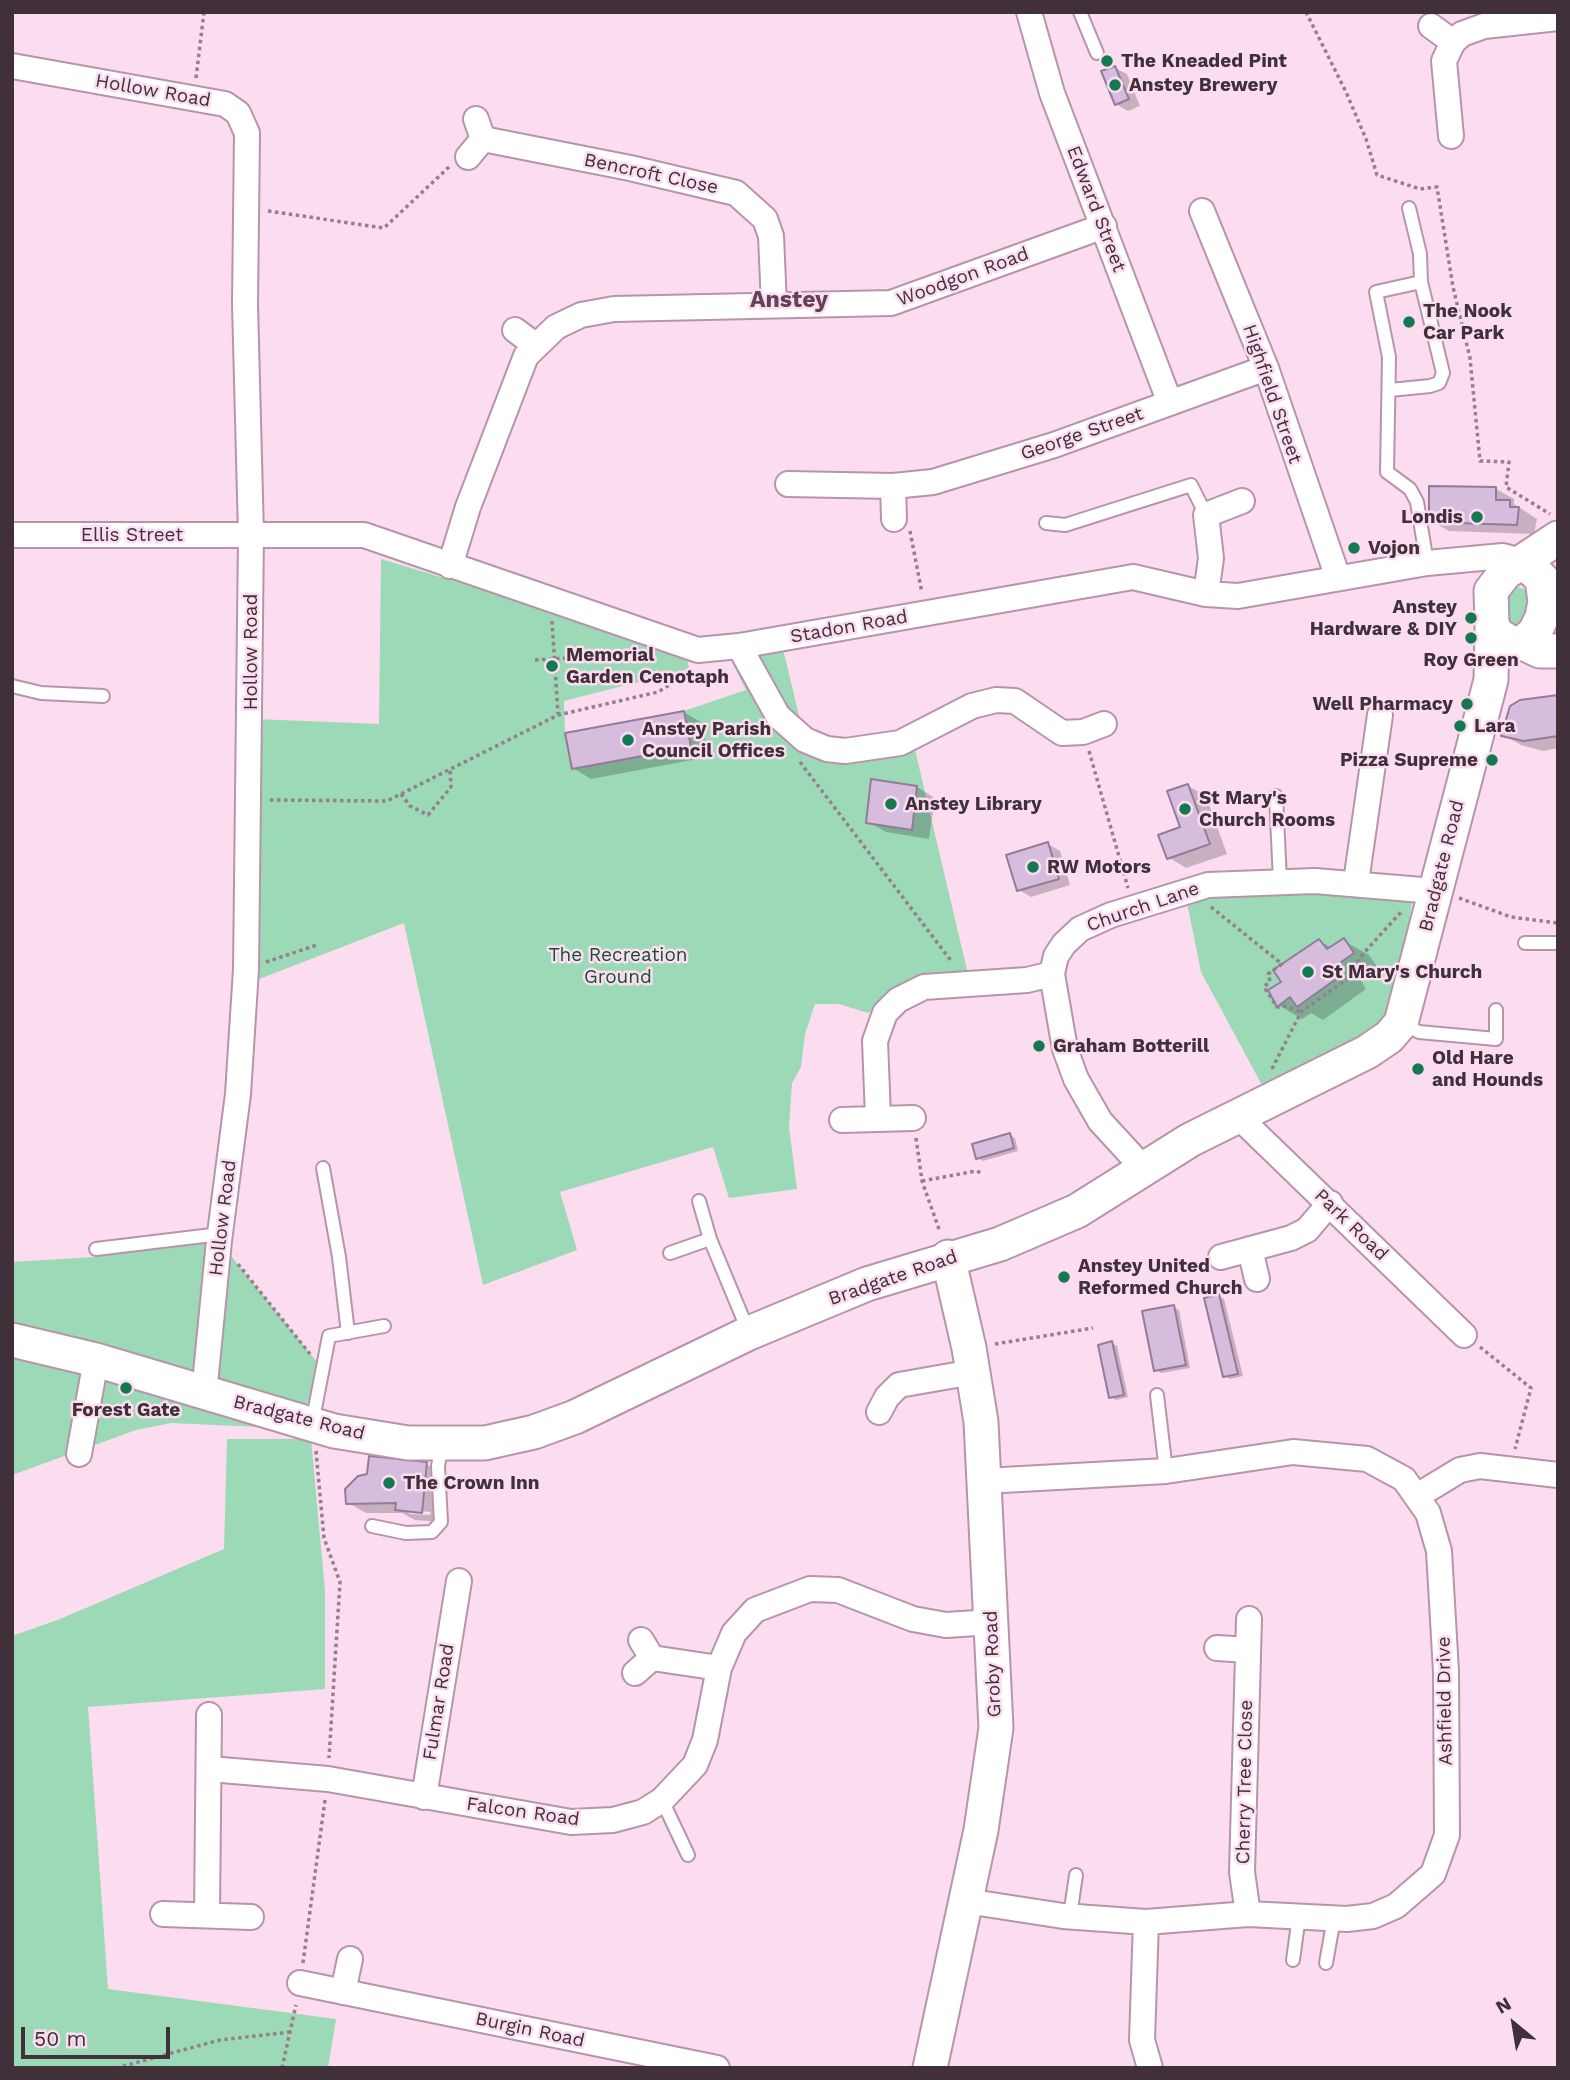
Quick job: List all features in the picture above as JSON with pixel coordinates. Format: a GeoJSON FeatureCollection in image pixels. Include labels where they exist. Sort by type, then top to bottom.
{"type":"FeatureCollection","features":[{"type":"Feature","properties":{"kind":"street","name":"Edward Street"},"geometry":{"type":"LineString","coordinates":[[1029,12],[1052,93],[1170,403]]}},
{"type":"Feature","properties":{"kind":"street"},"geometry":{"type":"LineString","coordinates":[[1451,136],[1444,61],[1453,41],[1462,34],[1484,26],[1557,18],[1556,12]]}},
{"type":"Feature","properties":{"kind":"street"},"geometry":{"type":"LineString","coordinates":[[1431,26],[1453,41]]}},
{"type":"Feature","properties":{"kind":"street","name":"Hollow Road"},"geometry":{"type":"LineString","coordinates":[[12,66],[225,104],[238,113],[247,133],[245,304],[251,535],[246,969],[239,1094],[219,1237],[204,1394]]}},
{"type":"Feature","properties":{"kind":"street","name":"Bencroft Close"},"geometry":{"type":"LineString","coordinates":[[476,138],[630,168],[736,193],[760,213],[771,236],[774,305]]}},
{"type":"Feature","properties":{"kind":"street","name":"Highfield Street"},"geometry":{"type":"LineString","coordinates":[[1202,211],[1266,368],[1338,578]]}},
{"type":"Feature","properties":{"kind":"street","name":"Woodgon Road"},"geometry":{"type":"LineString","coordinates":[[450,566],[500,421],[526,356],[556,327],[581,315],[614,309],[891,303],[1104,226]]}},
{"type":"Feature","properties":{"kind":"street"},"geometry":{"type":"LineString","coordinates":[[515,330],[535,345]]}},
{"type":"Feature","properties":{"kind":"street","name":"George Street"},"geometry":{"type":"LineString","coordinates":[[788,484],[893,486],[933,482],[1054,445],[1266,368]]}},
{"type":"Feature","properties":{"kind":"street"},"geometry":{"type":"LineString","coordinates":[[893,486],[894,519]]}},
{"type":"Feature","properties":{"kind":"street"},"geometry":{"type":"LineString","coordinates":[[1206,594],[1211,558],[1206,515],[1242,501]]}},
{"type":"Feature","properties":{"kind":"street","name":"Ellis Street"},"geometry":{"type":"LineString","coordinates":[[12,536],[251,535]]}},
{"type":"Feature","properties":{"kind":"street","name":"Stadon Road"},"geometry":{"type":"LineString","coordinates":[[251,535],[364,536],[698,650],[739,646],[1133,577],[1206,594],[1238,596],[1427,563],[1503,556],[1545,562]]}},
{"type":"Feature","properties":{"kind":"street"},"geometry":{"type":"LineString","coordinates":[[1558,538],[1545,562],[1545,602],[1536,635],[1540,651],[1558,651]]}},
{"type":"Feature","properties":{"kind":"street"},"geometry":{"type":"LineString","coordinates":[[1458,561],[1484,578],[1491,591],[1505,573],[1545,562]]}},
{"type":"Feature","properties":{"kind":"street","name":"Bradgate Road"},"geometry":{"type":"LineString","coordinates":[[15,1346],[96,1360],[312,1425],[408,1443],[485,1443],[554,1424],[749,1333],[867,1284],[1036,1231],[1077,1211],[1249,1109],[1367,1052],[1389,1037],[1401,1023],[1492,680],[1491,591]]}},
{"type":"Feature","properties":{"kind":"street"},"geometry":{"type":"LineString","coordinates":[[1492,625],[1505,640],[1536,635]]}},
{"type":"Feature","properties":{"kind":"street","name":"Bradgate Road"},"geometry":{"type":"LineString","coordinates":[[1492,680],[1536,635]]}},
{"type":"Feature","properties":{"kind":"street"},"geometry":{"type":"LineString","coordinates":[[739,646],[778,716],[805,740],[827,748],[845,751],[900,743],[972,706],[996,700],[1015,701],[1062,733],[1094,728]]}},
{"type":"Feature","properties":{"kind":"street"},"geometry":{"type":"LineString","coordinates":[[1356,882],[1380,715]]}},
{"type":"Feature","properties":{"kind":"street","name":"Church Lane"},"geometry":{"type":"LineString","coordinates":[[1052,974],[1056,956],[1080,929],[1133,907],[1208,885],[1280,881],[1356,882],[1434,891]]}},
{"type":"Feature","properties":{"kind":"street"},"geometry":{"type":"LineString","coordinates":[[878,1117],[874,1041],[885,1013],[911,991],[967,982],[1027,979],[1052,974],[1065,1049],[1076,1079],[1100,1121],[1144,1169]]}},
{"type":"Feature","properties":{"kind":"street","name":"Park Road"},"geometry":{"type":"LineString","coordinates":[[1249,1109],[1247,1125],[1464,1335]]}},
{"type":"Feature","properties":{"kind":"street"},"geometry":{"type":"LineString","coordinates":[[842,1120],[914,1118]]}},
{"type":"Feature","properties":{"kind":"street"},"geometry":{"type":"LineString","coordinates":[[1221,1257],[1291,1238],[1307,1230],[1330,1203]]}},
{"type":"Feature","properties":{"kind":"street"},"geometry":{"type":"LineString","coordinates":[[1250,1249],[1257,1279]]}},
{"type":"Feature","properties":{"kind":"street","name":"Groby Road"},"geometry":{"type":"LineString","coordinates":[[930,2068],[988,1791],[996,1728],[985,1481],[971,1360],[948,1258]]}},
{"type":"Feature","properties":{"kind":"street"},"geometry":{"type":"LineString","coordinates":[[79,1454],[96,1360]]}},
{"type":"Feature","properties":{"kind":"street"},"geometry":{"type":"LineString","coordinates":[[880,1412],[887,1397],[899,1385],[971,1360]]}},
{"type":"Feature","properties":{"kind":"street","name":"Ashfield Drive"},"geometry":{"type":"LineString","coordinates":[[966,1901],[1070,1916],[1146,1922],[1248,1914],[1334,1918],[1373,1916],[1396,1906],[1417,1891],[1433,1874],[1447,1835],[1442,1590],[1434,1528],[1418,1496],[1404,1479],[1367,1459],[1340,1454],[1293,1452],[1166,1471],[985,1481]]}},
{"type":"Feature","properties":{"kind":"street"},"geometry":{"type":"LineString","coordinates":[[1418,1496],[1460,1470],[1480,1466],[1558,1475]]}},
{"type":"Feature","properties":{"kind":"street","name":"Fulmar Road"},"geometry":{"type":"LineString","coordinates":[[424,1797],[443,1605],[459,1581]]}},
{"type":"Feature","properties":{"kind":"street","name":"Falcon Road"},"geometry":{"type":"LineString","coordinates":[[210,1769],[328,1779],[571,1822],[613,1820],[643,1812],[662,1800],[695,1765],[705,1740],[719,1668],[734,1633],[755,1610],[810,1589],[838,1590],[913,1619],[946,1625],[992,1622]]}},
{"type":"Feature","properties":{"kind":"street","name":"Cherry Tree Close"},"geometry":{"type":"LineString","coordinates":[[1248,1914],[1242,1872],[1249,1619]]}},
{"type":"Feature","properties":{"kind":"street"},"geometry":{"type":"LineString","coordinates":[[1217,1648],[1248,1650]]}},
{"type":"Feature","properties":{"kind":"street"},"geometry":{"type":"LineString","coordinates":[[643,1657],[719,1668]]}},
{"type":"Feature","properties":{"kind":"street"},"geometry":{"type":"LineString","coordinates":[[208,1914],[209,1715]]}},
{"type":"Feature","properties":{"kind":"street"},"geometry":{"type":"LineString","coordinates":[[163,1914],[251,1917]]}},
{"type":"Feature","properties":{"kind":"street"},"geometry":{"type":"LineString","coordinates":[[1146,1922],[1142,2040],[1150,2068]]}},
{"type":"Feature","properties":{"kind":"street"},"geometry":{"type":"LineString","coordinates":[[343,1992],[350,1959]]}},
{"type":"Feature","properties":{"kind":"street","name":"Burgin Road"},"geometry":{"type":"LineString","coordinates":[[300,1983],[681,2065],[718,2068]]}},
{"type":"Feature","properties":{"kind":"lane"},"geometry":{"type":"LineString","coordinates":[[1080,12],[1097,53]]}},
{"type":"Feature","properties":{"kind":"lane"},"geometry":{"type":"LineString","coordinates":[[1390,390],[1430,386],[1439,383],[1443,373],[1421,282],[1420,254],[1409,208]]}},
{"type":"Feature","properties":{"kind":"lane"},"geometry":{"type":"LineString","coordinates":[[1421,282],[1376,292],[1389,357],[1387,472],[1410,489],[1417,502],[1427,563]]}},
{"type":"Feature","properties":{"kind":"lane"},"geometry":{"type":"LineString","coordinates":[[1046,523],[1065,525],[1191,485],[1206,515]]}},
{"type":"Feature","properties":{"kind":"lane"},"geometry":{"type":"LineString","coordinates":[[12,686],[41,692],[103,696]]}},
{"type":"Feature","properties":{"kind":"lane"},"geometry":{"type":"LineString","coordinates":[[1276,796],[1280,881]]}},
{"type":"Feature","properties":{"kind":"lane"},"geometry":{"type":"LineString","coordinates":[[1525,943],[1558,943]]}},
{"type":"Feature","properties":{"kind":"lane"},"geometry":{"type":"LineString","coordinates":[[1401,1023],[1419,1032],[1496,1039],[1496,1010]]}},
{"type":"Feature","properties":{"kind":"lane"},"geometry":{"type":"LineString","coordinates":[[323,1168],[340,1258],[348,1333]]}},
{"type":"Feature","properties":{"kind":"lane"},"geometry":{"type":"LineString","coordinates":[[699,1201],[710,1240],[749,1333]]}},
{"type":"Feature","properties":{"kind":"lane"},"geometry":{"type":"LineString","coordinates":[[96,1248],[219,1237]]}},
{"type":"Feature","properties":{"kind":"lane"},"geometry":{"type":"LineString","coordinates":[[670,1253],[710,1240]]}},
{"type":"Feature","properties":{"kind":"lane"},"geometry":{"type":"LineString","coordinates":[[312,1425],[329,1336],[384,1326]]}},
{"type":"Feature","properties":{"kind":"lane"},"geometry":{"type":"LineString","coordinates":[[1157,1395],[1166,1471]]}},
{"type":"Feature","properties":{"kind":"lane"},"geometry":{"type":"LineString","coordinates":[[372,1526],[406,1533],[432,1532],[441,1522],[438,1466],[442,1445]]}},
{"type":"Feature","properties":{"kind":"lane"},"geometry":{"type":"LineString","coordinates":[[662,1800],[688,1855]]}},
{"type":"Feature","properties":{"kind":"lane"},"geometry":{"type":"LineString","coordinates":[[1070,1916],[1076,1875]]}},
{"type":"Feature","properties":{"kind":"lane"},"geometry":{"type":"LineString","coordinates":[[1293,1960],[1299,1916]]}},
{"type":"Feature","properties":{"kind":"lane"},"geometry":{"type":"LineString","coordinates":[[1326,1963],[1334,1918]]}},
{"type":"Feature","properties":{"kind":"path"},"geometry":{"type":"LineString","coordinates":[[193,98],[204,12]]}},
{"type":"Feature","properties":{"kind":"path"},"geometry":{"type":"LineString","coordinates":[[1306,12],[1346,92],[1366,139],[1377,175],[1420,189],[1437,187],[1453,287],[1470,358],[1480,461],[1509,462],[1506,486],[1558,519]]}},
{"type":"Feature","properties":{"kind":"path"},"geometry":{"type":"LineString","coordinates":[[246,208],[384,228],[458,159],[476,138]]}},
{"type":"Feature","properties":{"kind":"path"},"geometry":{"type":"LineString","coordinates":[[894,519],[908,519],[926,613]]}},
{"type":"Feature","properties":{"kind":"path"},"geometry":{"type":"LineString","coordinates":[[551,611],[558,715]]}},
{"type":"Feature","properties":{"kind":"path"},"geometry":{"type":"LineString","coordinates":[[535,660],[646,654]]}},
{"type":"Feature","properties":{"kind":"path"},"geometry":{"type":"LineString","coordinates":[[247,800],[387,801],[558,715],[658,692],[694,670]]}},
{"type":"Feature","properties":{"kind":"path"},"geometry":{"type":"LineString","coordinates":[[1094,728],[1133,907]]}},
{"type":"Feature","properties":{"kind":"path"},"geometry":{"type":"LineString","coordinates":[[800,762],[967,982]]}},
{"type":"Feature","properties":{"kind":"path"},"geometry":{"type":"LineString","coordinates":[[401,794],[410,806],[428,815],[451,786],[450,770]]}},
{"type":"Feature","properties":{"kind":"path"},"geometry":{"type":"LineString","coordinates":[[1191,891],[1282,964],[1268,974],[1270,981],[1264,987],[1277,1007],[1285,1006],[1301,1012]]}},
{"type":"Feature","properties":{"kind":"path"},"geometry":{"type":"LineString","coordinates":[[1249,1109],[1301,1012],[1348,978],[1362,955],[1412,900],[1434,891],[1469,900],[1511,917],[1558,923]]}},
{"type":"Feature","properties":{"kind":"path"},"geometry":{"type":"LineString","coordinates":[[246,969],[317,945]]}},
{"type":"Feature","properties":{"kind":"path"},"geometry":{"type":"LineString","coordinates":[[914,1118],[922,1181],[948,1258]]}},
{"type":"Feature","properties":{"kind":"path"},"geometry":{"type":"LineString","coordinates":[[922,1181],[976,1171],[982,1173]]}},
{"type":"Feature","properties":{"kind":"path"},"geometry":{"type":"LineString","coordinates":[[219,1237],[321,1367]]}},
{"type":"Feature","properties":{"kind":"path"},"geometry":{"type":"LineString","coordinates":[[971,1360],[1093,1328]]}},
{"type":"Feature","properties":{"kind":"path"},"geometry":{"type":"LineString","coordinates":[[1464,1335],[1531,1388],[1510,1468]]}},
{"type":"Feature","properties":{"kind":"path"},"geometry":{"type":"LineString","coordinates":[[282,2068],[300,1983],[328,1779],[340,1582],[324,1538],[312,1425]]}},
{"type":"Feature","properties":{"kind":"path"},"geometry":{"type":"LineString","coordinates":[[116,2068],[220,2040],[290,2032]]}},
{"type":"Feature","properties":{"kind":"green space","name":"The Recreation Ground"},"geometry":{"type":"Polygon","coordinates":[[[381,559],[686,651],[689,669],[564,701],[565,733],[572,769],[690,747],[684,711],[746,690],[732,662],[783,649],[805,740],[912,737],[967,970],[911,991],[868,1013],[839,1004],[815,1004],[805,1034],[801,1067],[792,1083],[789,1127],[797,1189],[729,1198],[713,1147],[560,1192],[577,1250],[483,1285],[404,923],[249,983],[255,719],[379,724],[381,559]]]}},
{"type":"Feature","properties":{"kind":"green space"},"geometry":{"type":"Polygon","coordinates":[[[1514,586],[1524,589],[1530,599],[1524,623],[1518,625],[1507,621],[1502,599],[1514,586]]]}},
{"type":"Feature","properties":{"kind":"green space"},"geometry":{"type":"Polygon","coordinates":[[[1241,883],[1412,900],[1403,976],[1388,1021],[1363,1040],[1263,1087],[1201,972],[1187,903],[1241,883]]]}},
{"type":"Feature","properties":{"kind":"green space"},"geometry":{"type":"Polygon","coordinates":[[[219,1241],[321,1367],[305,1410],[304,1429],[171,1423],[136,1430],[12,1475],[12,1262],[95,1257],[219,1241]]]}},
{"type":"Feature","properties":{"kind":"green space"},"geometry":{"type":"Polygon","coordinates":[[[227,1439],[311,1439],[325,1591],[325,1689],[88,1707],[108,1989],[336,2019],[328,2068],[12,2068],[12,1636],[60,1619],[224,1549],[227,1439]]]}},
{"type":"Feature","properties":{"kind":"building","name":"Anstey Brewery"},"geometry":{"type":"Polygon","coordinates":[[[1115,66],[1129,99],[1115,105],[1101,71],[1115,66]]]}},
{"type":"Feature","properties":{"kind":"building"},"geometry":{"type":"Polygon","coordinates":[[[1429,486],[1496,487],[1496,500],[1510,500],[1510,507],[1519,507],[1517,525],[1429,522],[1429,486]]]}},
{"type":"Feature","properties":{"kind":"building"},"geometry":{"type":"Polygon","coordinates":[[[1558,695],[1558,736],[1524,741],[1501,736],[1510,706],[1520,700],[1558,695]]]}},
{"type":"Feature","properties":{"kind":"building","name":"Anstey Parish Council Offices"},"geometry":{"type":"Polygon","coordinates":[[[684,711],[691,747],[572,769],[565,733],[684,711]]]}},
{"type":"Feature","properties":{"kind":"building","name":"Anstey Library"},"geometry":{"type":"Polygon","coordinates":[[[871,779],[917,786],[912,830],[866,823],[871,779]]]}},
{"type":"Feature","properties":{"kind":"building","name":"St Mary's Church Rooms"},"geometry":{"type":"Polygon","coordinates":[[[1188,784],[1210,844],[1167,859],[1158,835],[1180,827],[1167,791],[1188,784]]]}},
{"type":"Feature","properties":{"kind":"building","name":"RW Motors"},"geometry":{"type":"Polygon","coordinates":[[[1048,842],[1059,879],[1017,891],[1006,855],[1048,842]]]}},
{"type":"Feature","properties":{"kind":"building","name":"St Mary's Church"},"geometry":{"type":"Polygon","coordinates":[[[1344,938],[1354,953],[1337,965],[1343,974],[1297,1007],[1290,997],[1277,1007],[1268,990],[1281,982],[1273,970],[1319,939],[1327,949],[1344,938]]]}},
{"type":"Feature","properties":{"kind":"building"},"geometry":{"type":"Polygon","coordinates":[[[1010,1133],[1014,1148],[976,1159],[972,1144],[1010,1133]]]}},
{"type":"Feature","properties":{"kind":"building"},"geometry":{"type":"Polygon","coordinates":[[[1219,1294],[1238,1374],[1223,1377],[1204,1298],[1219,1294]]]}},
{"type":"Feature","properties":{"kind":"building"},"geometry":{"type":"Polygon","coordinates":[[[1174,1305],[1186,1365],[1154,1371],[1142,1311],[1174,1305]]]}},
{"type":"Feature","properties":{"kind":"building"},"geometry":{"type":"Polygon","coordinates":[[[1112,1341],[1124,1395],[1109,1398],[1098,1345],[1112,1341]]]}},
{"type":"Feature","properties":{"kind":"building","name":"The Crown Inn"},"geometry":{"type":"Polygon","coordinates":[[[369,1456],[427,1462],[422,1513],[395,1510],[396,1503],[346,1504],[345,1489],[358,1476],[367,1474],[369,1456]]]}},
{"type":"Feature","properties":{"kind":"place","name":"The Kneaded Pint"},"geometry":{"type":"Point","coordinates":[1107,61]}},
{"type":"Feature","properties":{"kind":"place","name":"Anstey Brewery"},"geometry":{"type":"Point","coordinates":[1115,85]}},
{"type":"Feature","properties":{"kind":"place","name":"The Nook Car Park"},"geometry":{"type":"Point","coordinates":[1409,322]}},
{"type":"Feature","properties":{"kind":"place","name":"Londis"},"geometry":{"type":"Point","coordinates":[1477,517]}},
{"type":"Feature","properties":{"kind":"place","name":"Vojon"},"geometry":{"type":"Point","coordinates":[1354,548]}},
{"type":"Feature","properties":{"kind":"place","name":"Anstey Hardware & DIY"},"geometry":{"type":"Point","coordinates":[1471,618]}},
{"type":"Feature","properties":{"kind":"place","name":"Roy Green"},"geometry":{"type":"Point","coordinates":[1471,638]}},
{"type":"Feature","properties":{"kind":"place","name":"Memorial Garden Cenotaph"},"geometry":{"type":"Point","coordinates":[552,666]}},
{"type":"Feature","properties":{"kind":"place","name":"Well Pharmacy"},"geometry":{"type":"Point","coordinates":[1467,704]}},
{"type":"Feature","properties":{"kind":"place","name":"Lara"},"geometry":{"type":"Point","coordinates":[1460,726]}},
{"type":"Feature","properties":{"kind":"place","name":"Anstey Parish Council Offices"},"geometry":{"type":"Point","coordinates":[628,740]}},
{"type":"Feature","properties":{"kind":"place","name":"Pizza Supreme"},"geometry":{"type":"Point","coordinates":[1492,760]}},
{"type":"Feature","properties":{"kind":"place","name":"Anstey Library"},"geometry":{"type":"Point","coordinates":[891,804]}},
{"type":"Feature","properties":{"kind":"place","name":"St Mary's Church Rooms"},"geometry":{"type":"Point","coordinates":[1185,809]}},
{"type":"Feature","properties":{"kind":"place","name":"RW Motors"},"geometry":{"type":"Point","coordinates":[1033,867]}},
{"type":"Feature","properties":{"kind":"place","name":"St Mary's Church"},"geometry":{"type":"Point","coordinates":[1308,972]}},
{"type":"Feature","properties":{"kind":"place","name":"Graham Botterill"},"geometry":{"type":"Point","coordinates":[1039,1046]}},
{"type":"Feature","properties":{"kind":"place","name":"Old Hare and Hounds"},"geometry":{"type":"Point","coordinates":[1418,1069]}},
{"type":"Feature","properties":{"kind":"place","name":"Anstey United Reformed Church"},"geometry":{"type":"Point","coordinates":[1064,1277]}},
{"type":"Feature","properties":{"kind":"place","name":"Forest Gate"},"geometry":{"type":"Point","coordinates":[126,1388]}},
{"type":"Feature","properties":{"kind":"place","name":"The Crown Inn"},"geometry":{"type":"Point","coordinates":[389,1483]}},
{"type":"Feature","properties":{"kind":"district","name":"Anstey"},"geometry":{"type":"Point","coordinates":[789,300]}}]}
